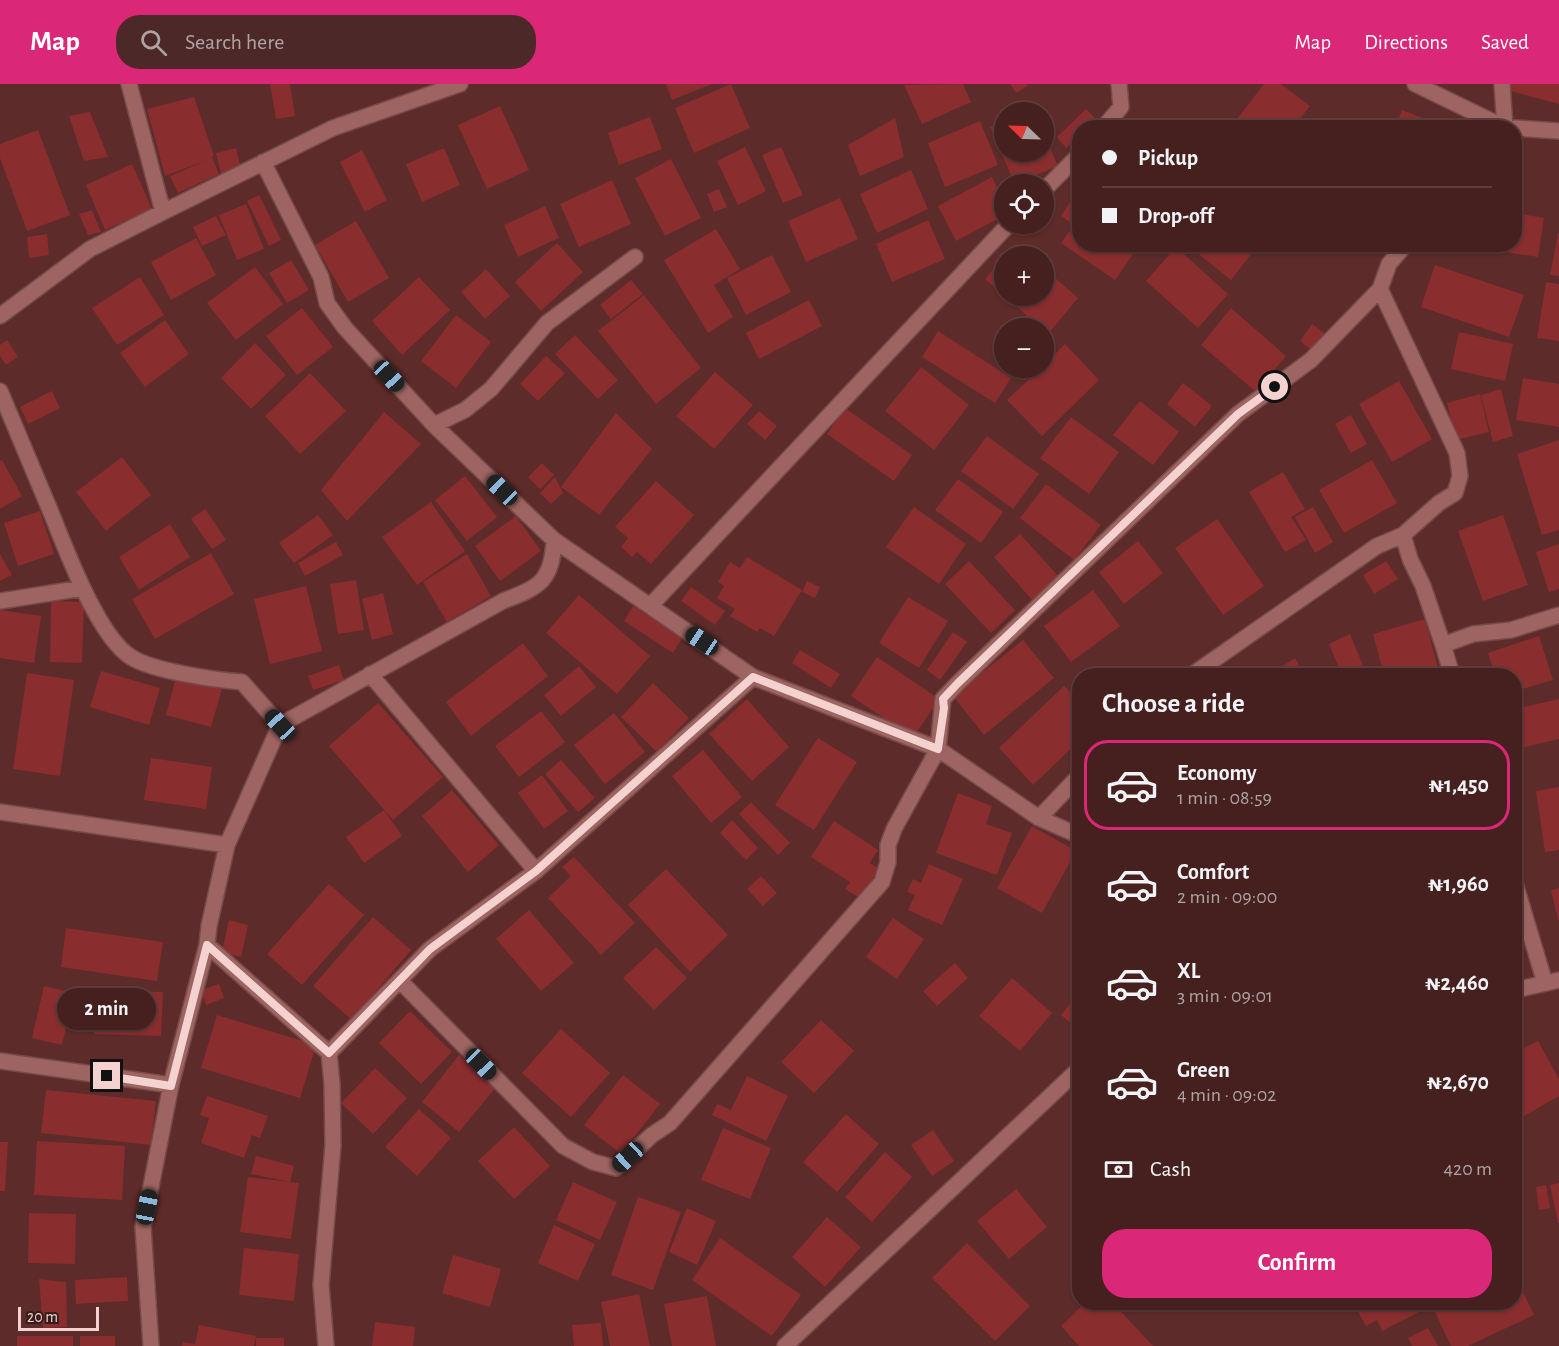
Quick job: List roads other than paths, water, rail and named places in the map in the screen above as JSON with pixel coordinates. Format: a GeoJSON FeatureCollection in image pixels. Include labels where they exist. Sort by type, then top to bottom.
{"type":"FeatureCollection","features":[{"type":"Feature","properties":{"kind":"street"},"geometry":{"type":"LineString","coordinates":[[129,84],[163,212]]}},
{"type":"Feature","properties":{"kind":"street"},"geometry":{"type":"LineString","coordinates":[[0,316],[90,249],[163,212],[333,128],[460,84]]}},
{"type":"Feature","properties":{"kind":"street"},"geometry":{"type":"LineString","coordinates":[[1110,120],[1121,107],[1119,84]]}},
{"type":"Feature","properties":{"kind":"street"},"geometry":{"type":"LineString","coordinates":[[1415,84],[1491,120]]}},
{"type":"Feature","properties":{"kind":"street"},"geometry":{"type":"LineString","coordinates":[[1502,84],[1505,120]]}},
{"type":"Feature","properties":{"kind":"street"},"geometry":{"type":"LineString","coordinates":[[1522,128],[1559,131]]}},
{"type":"Feature","properties":{"kind":"street"},"geometry":{"type":"LineString","coordinates":[[263,162],[321,276],[327,303],[345,328],[434,425],[554,540],[753,677],[938,749],[1039,818],[1072,832]]}},
{"type":"Feature","properties":{"kind":"street"},"geometry":{"type":"LineString","coordinates":[[1054,180],[1072,162]]}},
{"type":"Feature","properties":{"kind":"street"},"geometry":{"type":"LineString","coordinates":[[650,606],[1000,234]]}},
{"type":"Feature","properties":{"kind":"street"},"geometry":{"type":"LineString","coordinates":[[400,981],[562,1146],[586,1159],[616,1168],[670,1122],[882,882],[888,862],[888,845],[894,829],[938,749],[944,708],[943,699],[1238,414],[1311,360],[1380,290],[1389,264],[1399,252]]}},
{"type":"Feature","properties":{"kind":"street"},"geometry":{"type":"LineString","coordinates":[[434,425],[465,410],[491,389],[547,323],[635,257]]}},
{"type":"Feature","properties":{"kind":"street"},"geometry":{"type":"LineString","coordinates":[[1202,668],[1377,546],[1403,535],[1439,502],[1455,493],[1460,476],[1457,453],[1380,290]]}},
{"type":"Feature","properties":{"kind":"street"},"geometry":{"type":"LineString","coordinates":[[0,391],[83,588],[113,641],[130,657],[151,666],[243,682],[280,725]]}},
{"type":"Feature","properties":{"kind":"street"},"geometry":{"type":"LineString","coordinates":[[1403,535],[1410,559],[1423,586],[1450,668]]}},
{"type":"Feature","properties":{"kind":"street"},"geometry":{"type":"LineString","coordinates":[[151,1346],[143,1227],[171,1086],[207,945],[227,845],[280,725],[543,581],[553,560],[554,540]]}},
{"type":"Feature","properties":{"kind":"street"},"geometry":{"type":"LineString","coordinates":[[0,601],[83,588]]}},
{"type":"Feature","properties":{"kind":"street"},"geometry":{"type":"LineString","coordinates":[[1443,645],[1473,634],[1511,630],[1559,615]]}},
{"type":"Feature","properties":{"kind":"street"},"geometry":{"type":"LineString","coordinates":[[370,674],[536,871]]}},
{"type":"Feature","properties":{"kind":"street"},"geometry":{"type":"LineString","coordinates":[[329,1053],[430,949],[536,871],[753,677]]}},
{"type":"Feature","properties":{"kind":"street"},"geometry":{"type":"LineString","coordinates":[[1039,818],[1072,783]]}},
{"type":"Feature","properties":{"kind":"street"},"geometry":{"type":"LineString","coordinates":[[0,812],[227,845]]}},
{"type":"Feature","properties":{"kind":"street"},"geometry":{"type":"LineString","coordinates":[[1522,902],[1552,982],[1522,988]]}},
{"type":"Feature","properties":{"kind":"street"},"geometry":{"type":"LineString","coordinates":[[207,945],[329,1053],[333,1095],[333,1145],[321,1285],[326,1346]]}},
{"type":"Feature","properties":{"kind":"street"},"geometry":{"type":"LineString","coordinates":[[0,1061],[171,1086]]}},
{"type":"Feature","properties":{"kind":"street"},"geometry":{"type":"LineString","coordinates":[[785,1346],[1072,1076]]}}]}
